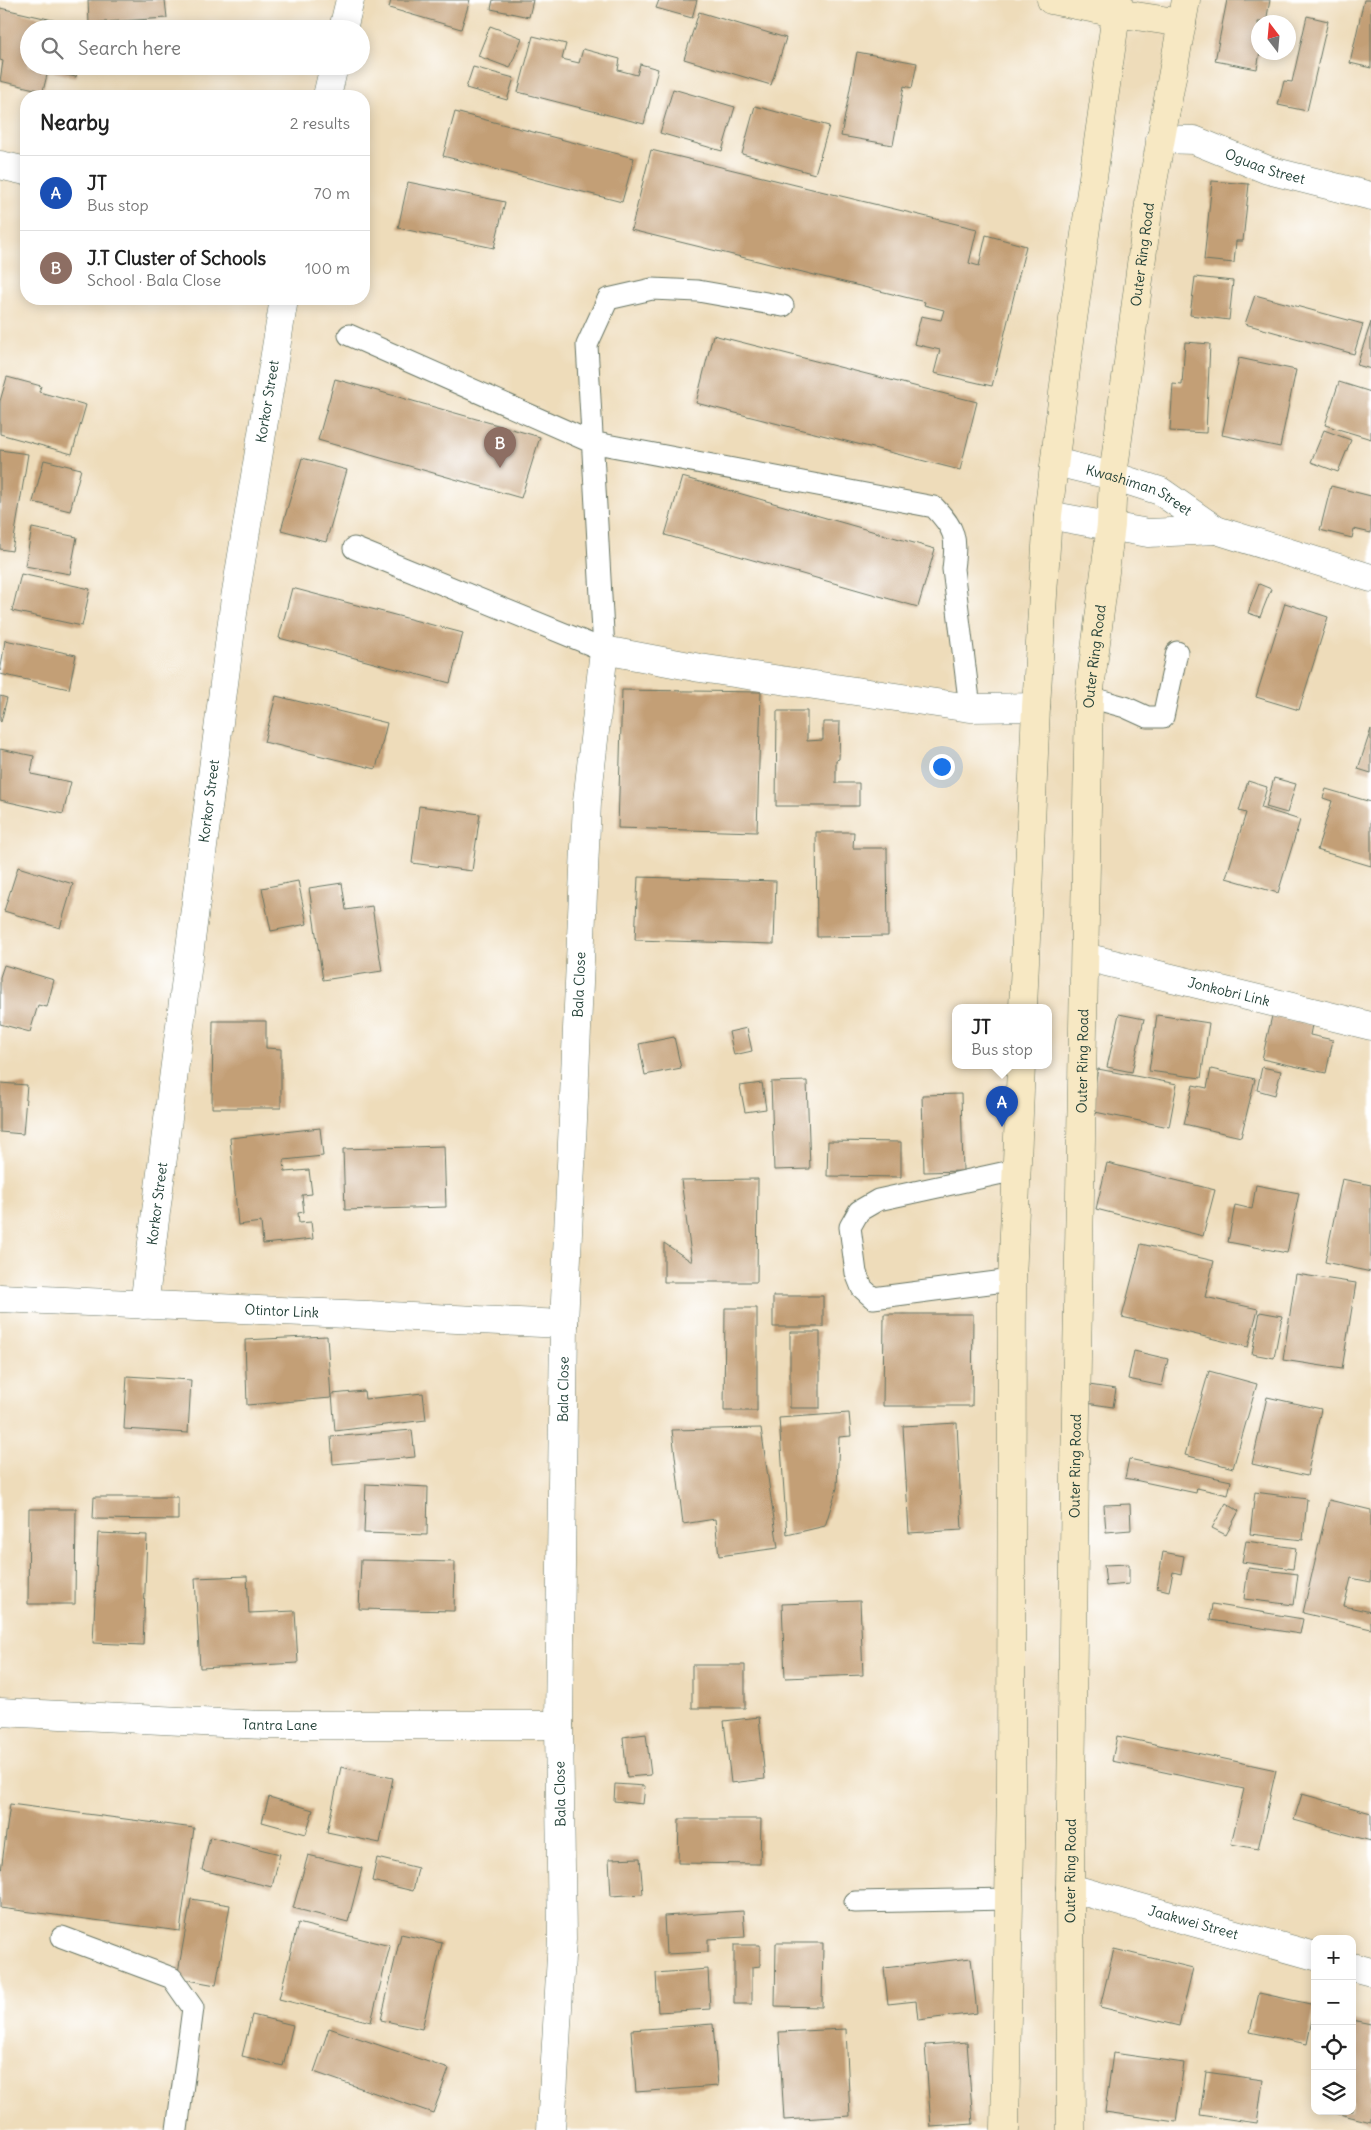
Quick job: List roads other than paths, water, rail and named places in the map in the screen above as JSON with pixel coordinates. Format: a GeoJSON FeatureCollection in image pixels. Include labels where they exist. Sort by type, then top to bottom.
{"type":"FeatureCollection","features":[{"type":"Feature","properties":{"kind":"main road"},"geometry":{"type":"LineString","coordinates":[[1051,0],[1184,12]]}},
{"type":"Feature","properties":{"kind":"main road"},"geometry":{"type":"LineString","coordinates":[[1023,1004],[1036,706],[1048,515],[1066,369],[1117,7]]}},
{"type":"Feature","properties":{"kind":"main road","name":"Outer Ring Road"},"geometry":{"type":"LineString","coordinates":[[1071,2130],[1070,1888],[1074,1468],[1089,697],[1111,525],[1113,476],[1160,139],[1184,12]]}},
{"type":"Feature","properties":{"kind":"main road"},"geometry":{"type":"LineString","coordinates":[[1004,2130],[1008,1899],[1012,1280],[1021,1069]]}},
{"type":"Feature","properties":{"kind":"street"},"geometry":{"type":"LineString","coordinates":[[345,20],[350,0]]}},
{"type":"Feature","properties":{"kind":"street"},"geometry":{"type":"LineString","coordinates":[[328,90],[332,75]]}},
{"type":"Feature","properties":{"kind":"street","name":"Oguaa Street"},"geometry":{"type":"LineString","coordinates":[[1160,139],[1194,140],[1268,170],[1371,196]]}},
{"type":"Feature","properties":{"kind":"street"},"geometry":{"type":"LineString","coordinates":[[0,165],[20,170]]}},
{"type":"Feature","properties":{"kind":"street","name":"Korkor Street"},"geometry":{"type":"LineString","coordinates":[[144,1305],[235,598],[283,305]]}},
{"type":"Feature","properties":{"kind":"street","name":"Kwashiman Street"},"geometry":{"type":"LineString","coordinates":[[1055,462],[1113,476],[1160,491],[1216,530],[1371,578]]}},
{"type":"Feature","properties":{"kind":"street","name":"Kwashiman Street"},"geometry":{"type":"LineString","coordinates":[[1048,515],[1148,533],[1216,530]]}},
{"type":"Feature","properties":{"kind":"street"},"geometry":{"type":"LineString","coordinates":[[604,650],[700,668],[970,708],[1036,706]]}},
{"type":"Feature","properties":{"kind":"street","name":"Bala Close"},"geometry":{"type":"LineString","coordinates":[[551,2130],[562,1939],[559,1725],[564,1324],[587,802],[604,650]]}},
{"type":"Feature","properties":{"kind":"street","name":"Jonkobri Link"},"geometry":{"type":"LineString","coordinates":[[1085,957],[1371,1026]]}},
{"type":"Feature","properties":{"kind":"street","name":"Otintor Link"},"geometry":{"type":"LineString","coordinates":[[0,1298],[564,1324]]}},
{"type":"Feature","properties":{"kind":"street","name":"Tantra Lane"},"geometry":{"type":"LineString","coordinates":[[0,1712],[264,1725],[559,1725]]}},
{"type":"Feature","properties":{"kind":"street","name":"Jaakwei Street"},"geometry":{"type":"LineString","coordinates":[[1070,1888],[1311,1955]]}},
{"type":"Feature","properties":{"kind":"street"},"geometry":{"type":"LineString","coordinates":[[1356,1968],[1371,1972]]}},
{"type":"Feature","properties":{"kind":"lane"},"geometry":{"type":"LineString","coordinates":[[354,548],[604,650],[587,345],[608,299],[652,289],[698,291],[783,306]]}},
{"type":"Feature","properties":{"kind":"lane"},"geometry":{"type":"LineString","coordinates":[[349,335],[591,442],[934,507],[950,525],[956,547],[953,568],[970,708]]}},
{"type":"Feature","properties":{"kind":"lane"},"geometry":{"type":"LineString","coordinates":[[1089,697],[1125,707],[1147,717],[1163,717],[1177,652]]}},
{"type":"Feature","properties":{"kind":"lane"},"geometry":{"type":"LineString","coordinates":[[1012,1280],[873,1298],[862,1288],[856,1273],[850,1227],[858,1211],[878,1200],[1016,1170]]}},
{"type":"Feature","properties":{"kind":"lane"},"geometry":{"type":"LineString","coordinates":[[855,1902],[1008,1899]]}},
{"type":"Feature","properties":{"kind":"lane"},"geometry":{"type":"LineString","coordinates":[[62,1937],[172,1978],[193,2008],[177,2130]]}},
{"type":"Feature","properties":{"kind":"place","name":"J.T Cluster of Schools"},"geometry":{"type":"Point","coordinates":[500,468]}},
{"type":"Feature","properties":{"kind":"place","name":"JT"},"geometry":{"type":"Point","coordinates":[1002,1127]}}]}
